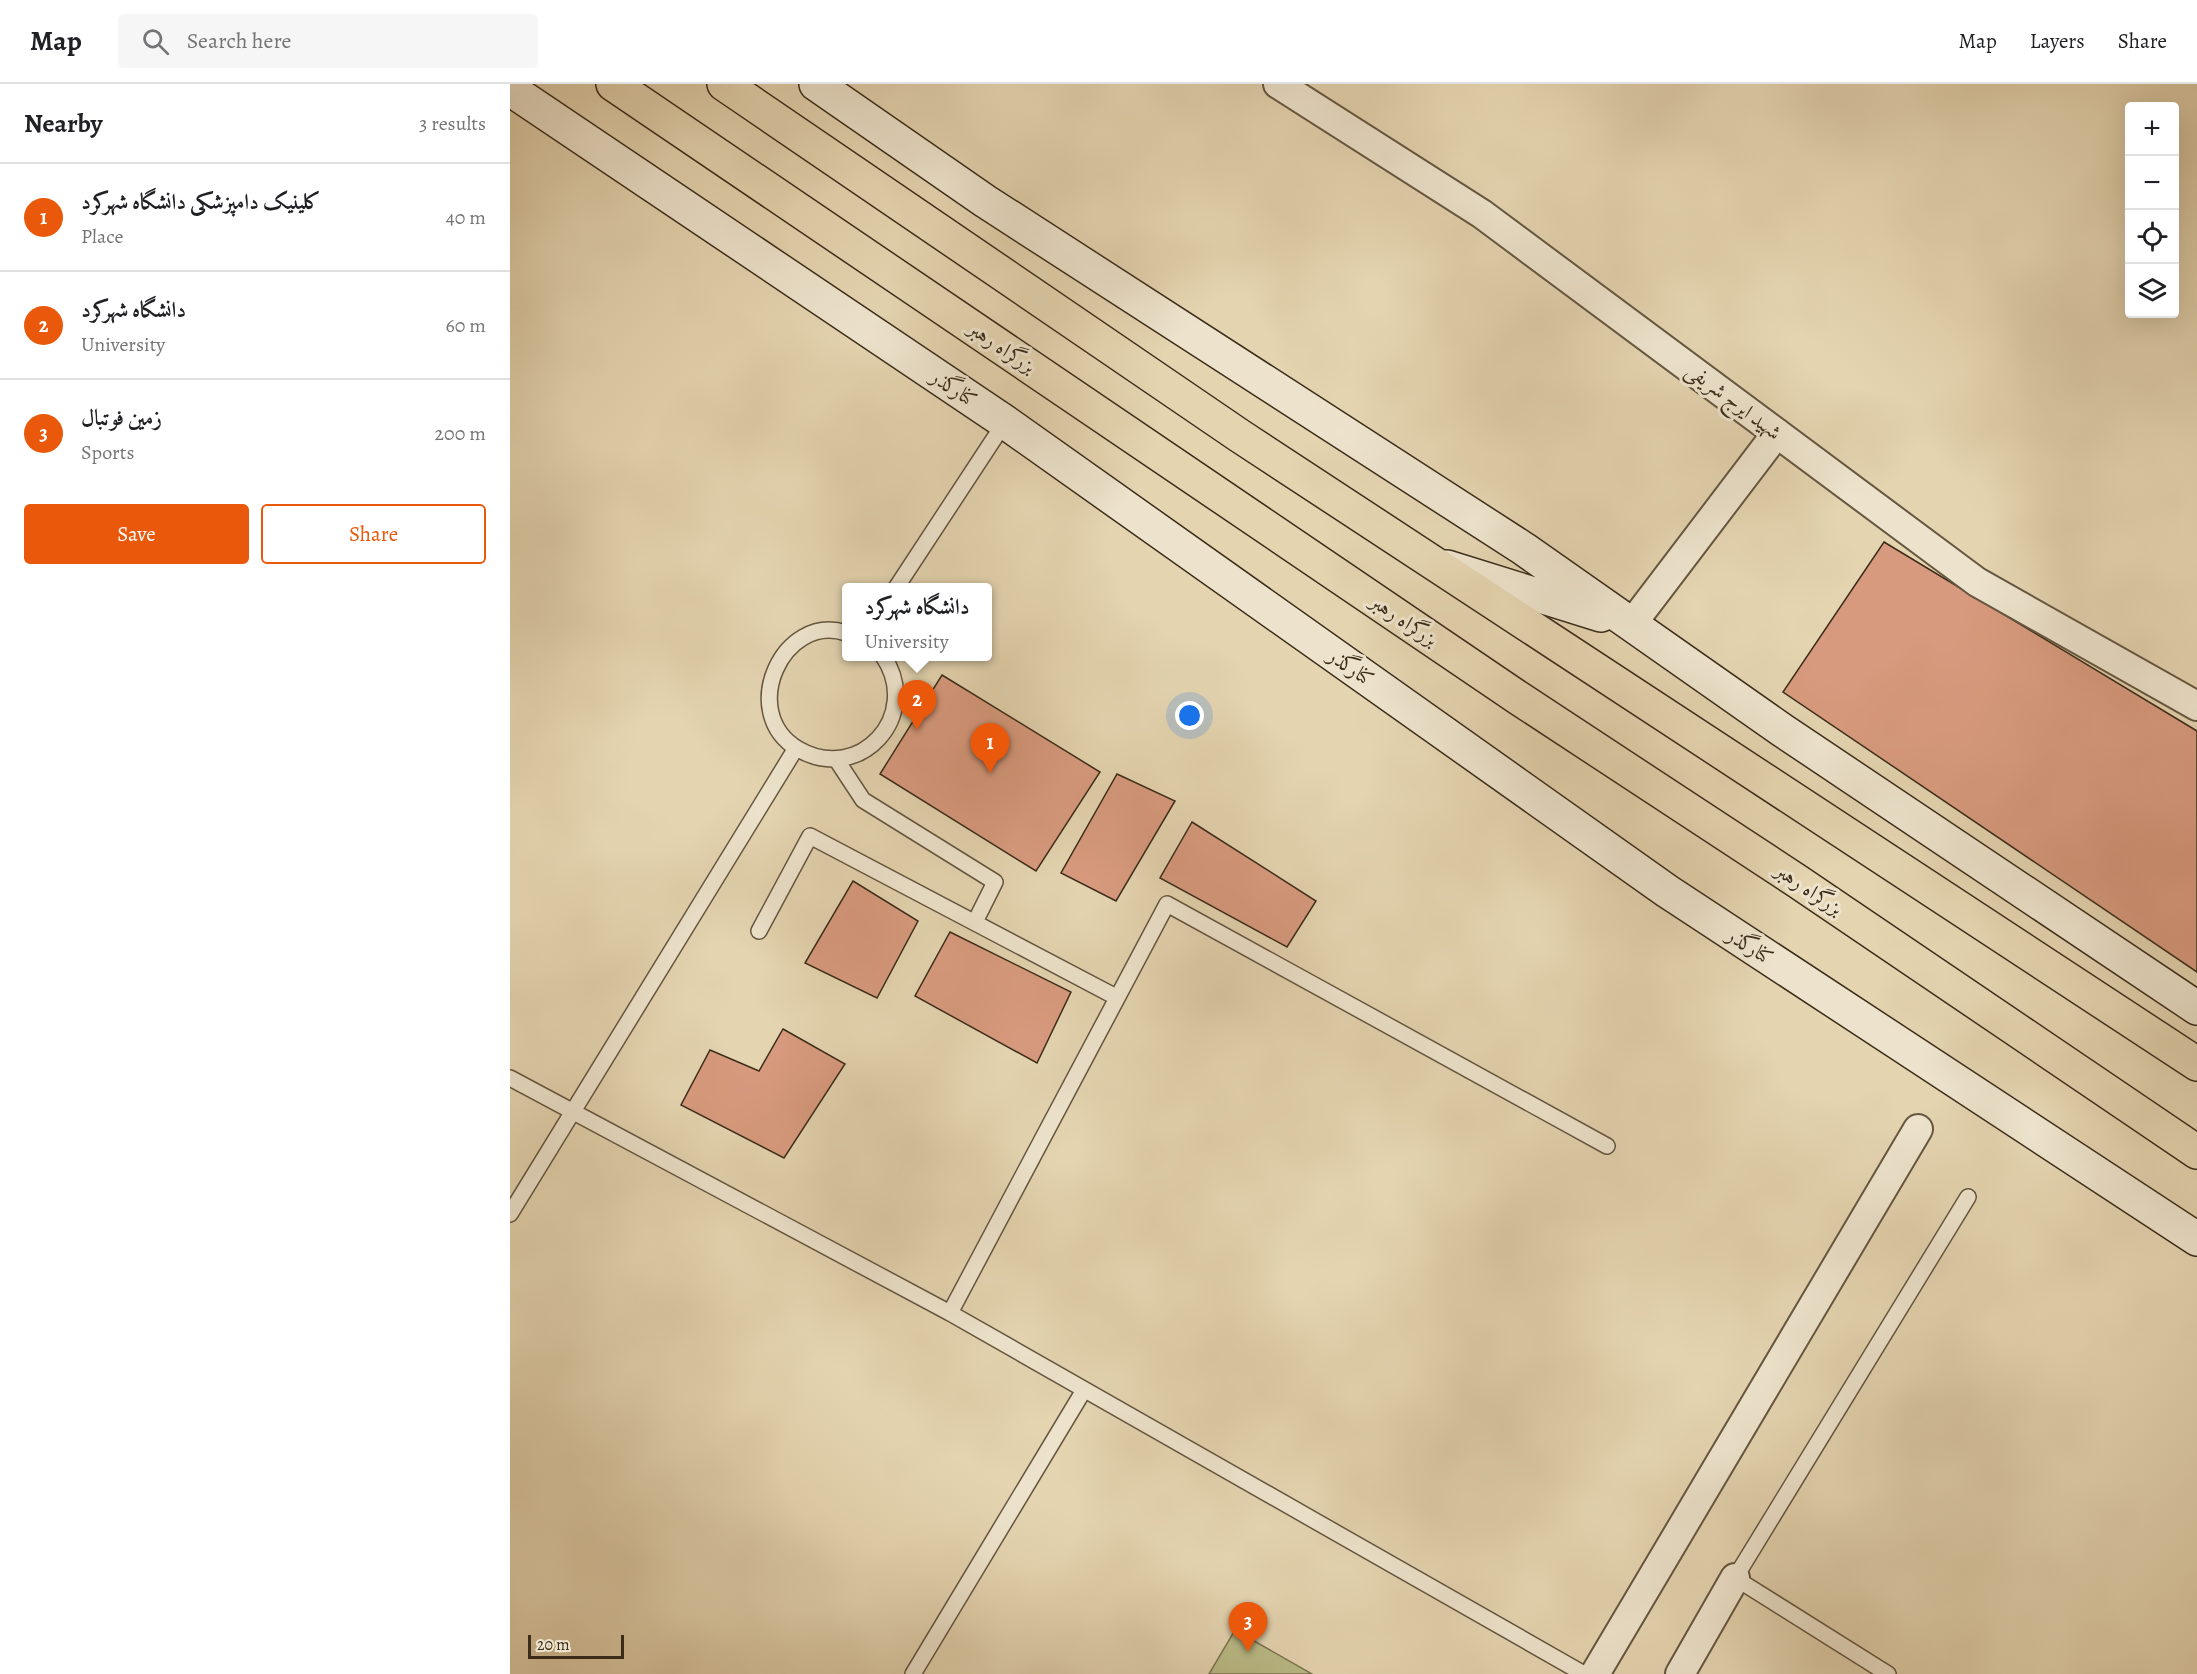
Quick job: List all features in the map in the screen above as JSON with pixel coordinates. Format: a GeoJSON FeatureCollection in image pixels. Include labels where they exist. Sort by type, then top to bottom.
{"type":"FeatureCollection","features":[{"type":"Feature","properties":{"kind":"highway","name":"بزرگراه رهبر"},"geometry":{"type":"LineString","coordinates":[[613,84],[1520,699],[1797,881],[2197,1152]]}},
{"type":"Feature","properties":{"kind":"highway"},"geometry":{"type":"LineString","coordinates":[[724,84],[1240,436],[2197,1064]]}},
{"type":"Feature","properties":{"kind":"main road"},"geometry":{"type":"LineString","coordinates":[[816,84],[985,201],[1524,549],[1782,730],[2197,1008]]}},
{"type":"Feature","properties":{"kind":"main road","name":"کنارگذر"},"geometry":{"type":"LineString","coordinates":[[510,89],[1005,422],[1667,891],[2197,1239]]}},
{"type":"Feature","properties":{"kind":"main road"},"geometry":{"type":"LineString","coordinates":[[1434,562],[1631,625]]}},
{"type":"Feature","properties":{"kind":"street","name":"شهید ایرج شریفی"},"geometry":{"type":"LineString","coordinates":[[1278,84],[1482,213],[1977,582],[2197,706]]}},
{"type":"Feature","properties":{"kind":"street"},"geometry":{"type":"LineString","coordinates":[[1631,625],[1777,433]]}},
{"type":"Feature","properties":{"kind":"street"},"geometry":{"type":"LineString","coordinates":[[1595,1674],[1918,1129]]}},
{"type":"Feature","properties":{"kind":"street"},"geometry":{"type":"LineString","coordinates":[[1680,1674],[1735,1578]]}},
{"type":"Feature","properties":{"kind":"lane"},"geometry":{"type":"LineString","coordinates":[[899,583],[1005,422]]}},
{"type":"Feature","properties":{"kind":"lane"},"geometry":{"type":"LineString","coordinates":[[842,633],[821,633],[800,640],[784,654],[773,672],[769,692],[771,714],[781,733],[796,748],[815,757],[836,759],[856,755],[874,744],[888,729],[895,709],[896,688],[891,668],[886,661]]}},
{"type":"Feature","properties":{"kind":"lane"},"geometry":{"type":"LineString","coordinates":[[510,1214],[796,748]]}},
{"type":"Feature","properties":{"kind":"lane"},"geometry":{"type":"LineString","coordinates":[[836,759],[863,800],[995,882],[975,922]]}},
{"type":"Feature","properties":{"kind":"lane"},"geometry":{"type":"LineString","coordinates":[[759,931],[810,836],[1116,998]]}},
{"type":"Feature","properties":{"kind":"lane"},"geometry":{"type":"LineString","coordinates":[[950,1313],[1167,904],[1607,1146]]}},
{"type":"Feature","properties":{"kind":"lane"},"geometry":{"type":"LineString","coordinates":[[510,1078],[950,1313],[1584,1674]]}},
{"type":"Feature","properties":{"kind":"lane"},"geometry":{"type":"LineString","coordinates":[[1888,1674],[1735,1578],[1968,1197]]}},
{"type":"Feature","properties":{"kind":"lane"},"geometry":{"type":"LineString","coordinates":[[913,1674],[1084,1390]]}},
{"type":"Feature","properties":{"kind":"green space"},"geometry":{"type":"Polygon","coordinates":[[[1235,1630],[1312,1674],[1209,1674],[1235,1630]]]}},
{"type":"Feature","properties":{"kind":"building"},"geometry":{"type":"Polygon","coordinates":[[[1884,542],[2197,731],[2197,972],[1783,692],[1884,542]]]}},
{"type":"Feature","properties":{"kind":"building"},"geometry":{"type":"Polygon","coordinates":[[[942,675],[1100,772],[1036,871],[880,774],[942,675]]]}},
{"type":"Feature","properties":{"kind":"building"},"geometry":{"type":"Polygon","coordinates":[[[1117,774],[1175,801],[1116,901],[1061,873],[1117,774]]]}},
{"type":"Feature","properties":{"kind":"building"},"geometry":{"type":"Polygon","coordinates":[[[1192,822],[1316,901],[1287,947],[1160,878],[1192,822]]]}},
{"type":"Feature","properties":{"kind":"building"},"geometry":{"type":"Polygon","coordinates":[[[853,881],[918,921],[877,998],[805,963],[853,881]]]}},
{"type":"Feature","properties":{"kind":"building"},"geometry":{"type":"Polygon","coordinates":[[[950,932],[1071,992],[1037,1063],[915,996],[950,932]]]}},
{"type":"Feature","properties":{"kind":"building"},"geometry":{"type":"Polygon","coordinates":[[[783,1029],[845,1064],[784,1158],[681,1105],[710,1050],[759,1071],[783,1029]]]}},
{"type":"Feature","properties":{"kind":"place","name":"دانشگاه شهرکرد"},"geometry":{"type":"Point","coordinates":[917,730]}},
{"type":"Feature","properties":{"kind":"place","name":"کلینیک دامپزشکی دانشگاه شهرکرد"},"geometry":{"type":"Point","coordinates":[990,773]}},
{"type":"Feature","properties":{"kind":"place","name":"زمین فوتبال"},"geometry":{"type":"Point","coordinates":[1248,1652]}}]}
